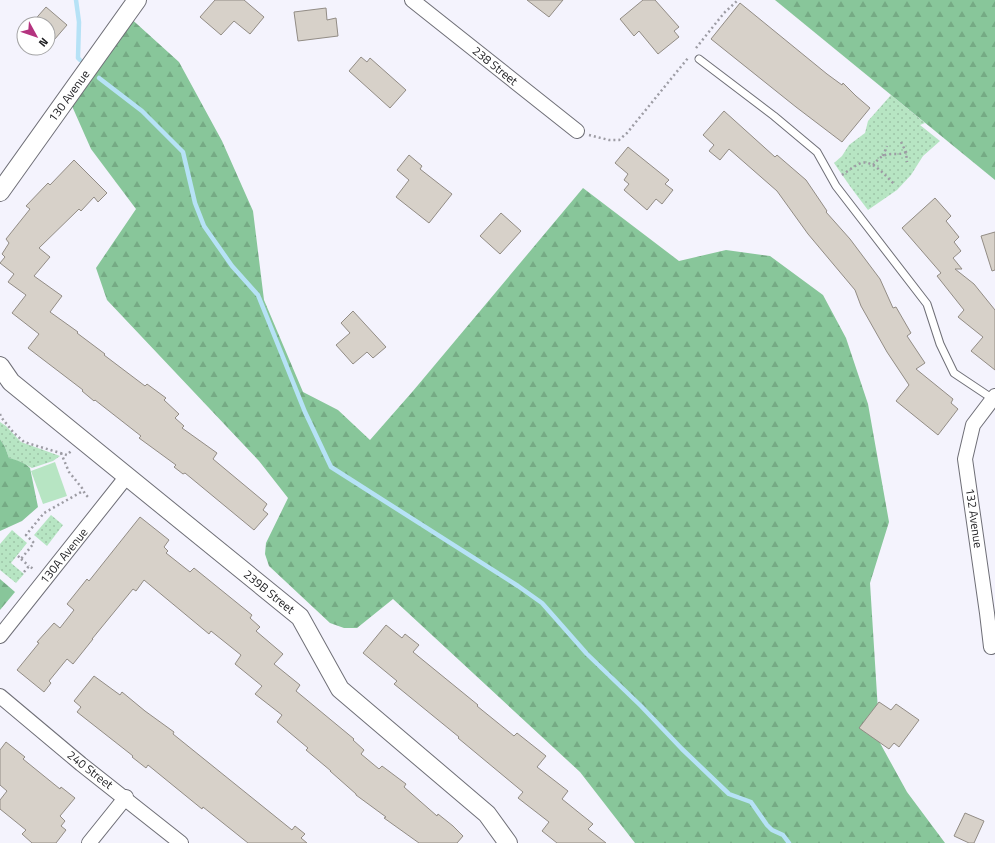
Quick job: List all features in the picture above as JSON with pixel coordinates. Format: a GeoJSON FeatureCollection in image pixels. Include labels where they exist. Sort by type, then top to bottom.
{"type":"FeatureCollection","features":[{"type":"Feature","properties":{"kind":"street","name":"130 Avenue"},"geometry":{"type":"LineString","coordinates":[[0,192],[137,0]]}},
{"type":"Feature","properties":{"kind":"street","name":"238 Street"},"geometry":{"type":"LineString","coordinates":[[412,0],[577,131]]}},
{"type":"Feature","properties":{"kind":"street","name":"239B Street"},"geometry":{"type":"LineString","coordinates":[[0,366],[11,382],[300,618],[340,689],[487,814],[508,843]]}},
{"type":"Feature","properties":{"kind":"street","name":"132 Avenue"},"geometry":{"type":"LineString","coordinates":[[991,647],[965,459],[973,425],[994,398]]}},
{"type":"Feature","properties":{"kind":"street","name":"130A Avenue"},"geometry":{"type":"LineString","coordinates":[[0,636],[127,476]]}},
{"type":"Feature","properties":{"kind":"street","name":"240 Street"},"geometry":{"type":"LineString","coordinates":[[0,696],[81,764],[182,843]]}},
{"type":"Feature","properties":{"kind":"street"},"geometry":{"type":"LineString","coordinates":[[89,843],[126,798]]}},
{"type":"Feature","properties":{"kind":"lane"},"geometry":{"type":"LineString","coordinates":[[699,59],[774,116],[817,152],[833,180],[927,304],[940,344],[954,373],[994,398]]}},
{"type":"Feature","properties":{"kind":"path"},"geometry":{"type":"LineString","coordinates":[[695,49],[724,13],[738,0]]}},
{"type":"Feature","properties":{"kind":"path"},"geometry":{"type":"LineString","coordinates":[[577,131],[609,140],[619,140],[627,133],[692,53]]}},
{"type":"Feature","properties":{"kind":"path"},"geometry":{"type":"LineString","coordinates":[[901,142],[906,152],[907,162]]}},
{"type":"Feature","properties":{"kind":"path"},"geometry":{"type":"LineString","coordinates":[[883,156],[887,146]]}},
{"type":"Feature","properties":{"kind":"path"},"geometry":{"type":"LineString","coordinates":[[873,165],[886,154],[902,154],[906,152]]}},
{"type":"Feature","properties":{"kind":"path"},"geometry":{"type":"LineString","coordinates":[[833,180],[862,163],[870,163],[894,184]]}},
{"type":"Feature","properties":{"kind":"path"},"geometry":{"type":"LineString","coordinates":[[0,416],[13,432],[24,442],[67,455],[73,448]]}},
{"type":"Feature","properties":{"kind":"path"},"geometry":{"type":"LineString","coordinates":[[61,453],[69,472],[84,494],[92,500]]}},
{"type":"Feature","properties":{"kind":"path"},"geometry":{"type":"LineString","coordinates":[[35,571],[19,558],[34,543],[26,535],[44,514],[83,491]]}},
{"type":"Feature","properties":{"kind":"path"},"geometry":{"type":"LineString","coordinates":[[24,572],[29,566]]}},
{"type":"Feature","properties":{"kind":"green space"},"geometry":{"type":"Polygon","coordinates":[[[775,0],[995,0],[995,180],[775,0]]]}},
{"type":"Feature","properties":{"kind":"green space"},"geometry":{"type":"Polygon","coordinates":[[[127,15],[179,62],[222,141],[253,211],[264,300],[303,392],[338,410],[370,440],[413,391],[583,188],[679,261],[726,250],[770,256],[823,295],[846,338],[868,404],[889,522],[870,583],[880,743],[907,792],[945,843],[635,843],[580,772],[393,599],[357,628],[344,628],[330,623],[269,566],[265,554],[266,543],[288,498],[259,461],[107,300],[96,268],[136,209],[91,149],[68,97],[127,15]]]}},
{"type":"Feature","properties":{"kind":"green space"},"geometry":{"type":"Polygon","coordinates":[[[891,95],[925,123],[920,125],[940,141],[923,156],[911,175],[897,190],[868,210],[834,163],[842,156],[849,145],[865,133],[868,121],[891,95]]]}},
{"type":"Feature","properties":{"kind":"green space"},"geometry":{"type":"Polygon","coordinates":[[[0,422],[6,426],[21,442],[60,456],[53,461],[32,468],[9,458],[0,439],[0,422]]]}},
{"type":"Feature","properties":{"kind":"green space"},"geometry":{"type":"Polygon","coordinates":[[[0,439],[9,458],[21,462],[30,468],[38,507],[22,521],[0,531],[0,439]]]}},
{"type":"Feature","properties":{"kind":"green space"},"geometry":{"type":"Polygon","coordinates":[[[55,462],[67,496],[43,504],[31,471],[55,462]]]}},
{"type":"Feature","properties":{"kind":"green space"},"geometry":{"type":"Polygon","coordinates":[[[51,515],[63,525],[47,546],[34,535],[51,515]]]}},
{"type":"Feature","properties":{"kind":"green space"},"geometry":{"type":"Polygon","coordinates":[[[12,530],[27,543],[11,563],[24,574],[16,583],[0,570],[0,544],[12,530]]]}},
{"type":"Feature","properties":{"kind":"green space"},"geometry":{"type":"Polygon","coordinates":[[[0,579],[15,592],[0,610],[0,579]]]}},
{"type":"Feature","properties":{"kind":"building"},"geometry":{"type":"Polygon","coordinates":[[[215,0],[244,0],[264,17],[250,34],[234,21],[221,35],[200,17],[215,0]]]}},
{"type":"Feature","properties":{"kind":"building"},"geometry":{"type":"Polygon","coordinates":[[[527,0],[563,0],[549,17],[527,0]]]}},
{"type":"Feature","properties":{"kind":"building"},"geometry":{"type":"Polygon","coordinates":[[[643,0],[655,0],[679,27],[674,31],[679,37],[658,54],[639,31],[634,36],[620,19],[643,0]]]}},
{"type":"Feature","properties":{"kind":"building"},"geometry":{"type":"Polygon","coordinates":[[[740,3],[827,74],[842,85],[843,83],[870,108],[842,142],[711,39],[740,3]]]}},
{"type":"Feature","properties":{"kind":"building"},"geometry":{"type":"Polygon","coordinates":[[[46,7],[67,25],[56,38],[56,16],[38,16],[46,7]]]}},
{"type":"Feature","properties":{"kind":"building"},"geometry":{"type":"Polygon","coordinates":[[[326,8],[327,20],[336,18],[338,36],[298,41],[294,12],[326,8]]]}},
{"type":"Feature","properties":{"kind":"building"},"geometry":{"type":"Polygon","coordinates":[[[361,57],[367,62],[370,58],[406,90],[390,108],[349,71],[361,57]]]}},
{"type":"Feature","properties":{"kind":"building"},"geometry":{"type":"Polygon","coordinates":[[[724,111],[775,157],[777,155],[806,180],[827,211],[826,212],[850,239],[880,279],[893,308],[896,307],[911,333],[907,336],[925,363],[916,369],[953,399],[951,403],[958,409],[938,435],[896,401],[909,385],[887,352],[861,306],[855,290],[808,234],[777,191],[729,149],[720,160],[709,151],[714,145],[703,135],[724,111]]]}},
{"type":"Feature","properties":{"kind":"building"},"geometry":{"type":"Polygon","coordinates":[[[628,147],[669,180],[665,184],[673,190],[662,204],[656,199],[647,210],[624,190],[629,184],[624,180],[628,174],[615,163],[628,147]]]}},
{"type":"Feature","properties":{"kind":"building"},"geometry":{"type":"Polygon","coordinates":[[[409,155],[422,166],[420,169],[452,194],[429,223],[396,197],[409,180],[397,170],[409,155]]]}},
{"type":"Feature","properties":{"kind":"building"},"geometry":{"type":"Polygon","coordinates":[[[74,160],[107,193],[98,202],[94,197],[81,211],[79,209],[39,248],[50,257],[34,276],[62,296],[50,312],[78,332],[77,333],[105,354],[104,355],[145,386],[147,384],[166,398],[164,400],[179,414],[175,418],[184,426],[182,428],[217,453],[213,459],[267,504],[263,510],[268,514],[254,530],[185,473],[183,474],[174,467],[176,465],[139,438],[141,436],[95,400],[94,401],[82,391],[83,390],[28,348],[39,334],[12,313],[26,295],[8,282],[14,274],[0,263],[5,257],[2,254],[9,243],[6,239],[30,209],[26,206],[48,183],[50,185],[74,160]]]}},
{"type":"Feature","properties":{"kind":"building"},"geometry":{"type":"Polygon","coordinates":[[[935,198],[951,216],[946,221],[959,237],[954,242],[961,251],[953,258],[962,269],[955,269],[974,284],[995,310],[995,370],[971,351],[983,337],[958,317],[964,310],[937,276],[941,273],[902,228],[935,198]]]}},
{"type":"Feature","properties":{"kind":"building"},"geometry":{"type":"Polygon","coordinates":[[[501,213],[521,231],[500,254],[480,236],[501,213]]]}},
{"type":"Feature","properties":{"kind":"building"},"geometry":{"type":"Polygon","coordinates":[[[995,232],[995,270],[992,271],[981,236],[995,232]]]}},
{"type":"Feature","properties":{"kind":"building"},"geometry":{"type":"Polygon","coordinates":[[[353,311],[386,347],[373,358],[367,352],[353,364],[336,345],[350,333],[341,323],[353,311]]]}},
{"type":"Feature","properties":{"kind":"building"},"geometry":{"type":"Polygon","coordinates":[[[140,517],[169,540],[164,547],[168,551],[166,553],[190,572],[194,568],[252,615],[250,618],[260,627],[256,631],[283,654],[274,664],[300,685],[296,691],[354,739],[353,740],[364,750],[361,754],[379,769],[382,766],[406,784],[404,787],[437,816],[438,814],[453,826],[463,836],[457,843],[419,843],[384,818],[386,817],[356,795],[306,750],[308,748],[277,722],[282,715],[255,694],[262,686],[235,664],[241,655],[211,631],[209,634],[144,580],[136,591],[133,589],[73,664],[67,659],[49,681],[51,683],[44,692],[17,670],[39,643],[37,642],[54,623],[60,628],[74,610],[67,604],[87,579],[89,581],[140,517]]]}},
{"type":"Feature","properties":{"kind":"building"},"geometry":{"type":"Polygon","coordinates":[[[386,625],[402,638],[405,634],[419,645],[413,652],[514,736],[517,733],[546,756],[537,767],[568,791],[562,799],[593,824],[588,829],[606,843],[557,843],[542,831],[549,822],[518,798],[523,792],[394,684],[397,681],[363,653],[386,625]]]}},
{"type":"Feature","properties":{"kind":"building"},"geometry":{"type":"Polygon","coordinates":[[[94,676],[120,695],[122,692],[174,732],[173,734],[292,830],[295,826],[305,834],[301,838],[307,843],[248,843],[203,807],[202,809],[148,765],[146,768],[77,712],[81,707],[74,701],[94,676]]]}},
{"type":"Feature","properties":{"kind":"building"},"geometry":{"type":"Polygon","coordinates":[[[879,702],[891,710],[896,704],[919,720],[899,747],[894,743],[889,749],[859,728],[879,702]]]}},
{"type":"Feature","properties":{"kind":"building"},"geometry":{"type":"Polygon","coordinates":[[[6,742],[25,757],[23,759],[60,789],[61,787],[75,798],[60,816],[65,821],[61,826],[66,830],[56,843],[32,843],[22,834],[26,830],[0,809],[0,800],[7,791],[0,785],[0,750],[6,742]]]}},
{"type":"Feature","properties":{"kind":"building"},"geometry":{"type":"Polygon","coordinates":[[[965,813],[984,821],[974,843],[969,843],[954,836],[965,813]]]}},
{"type":"Feature","properties":{"kind":"waterway"},"geometry":{"type":"LineString","coordinates":[[76,0],[79,22],[78,58],[80,60]]}},
{"type":"Feature","properties":{"kind":"waterway"},"geometry":{"type":"LineString","coordinates":[[99,78],[142,111],[183,152],[195,203],[204,226],[232,266],[258,295],[305,412],[331,467],[518,586],[542,603],[587,654],[641,706],[682,749],[729,794],[751,802],[767,825],[772,830],[783,835],[789,843]]}}]}
